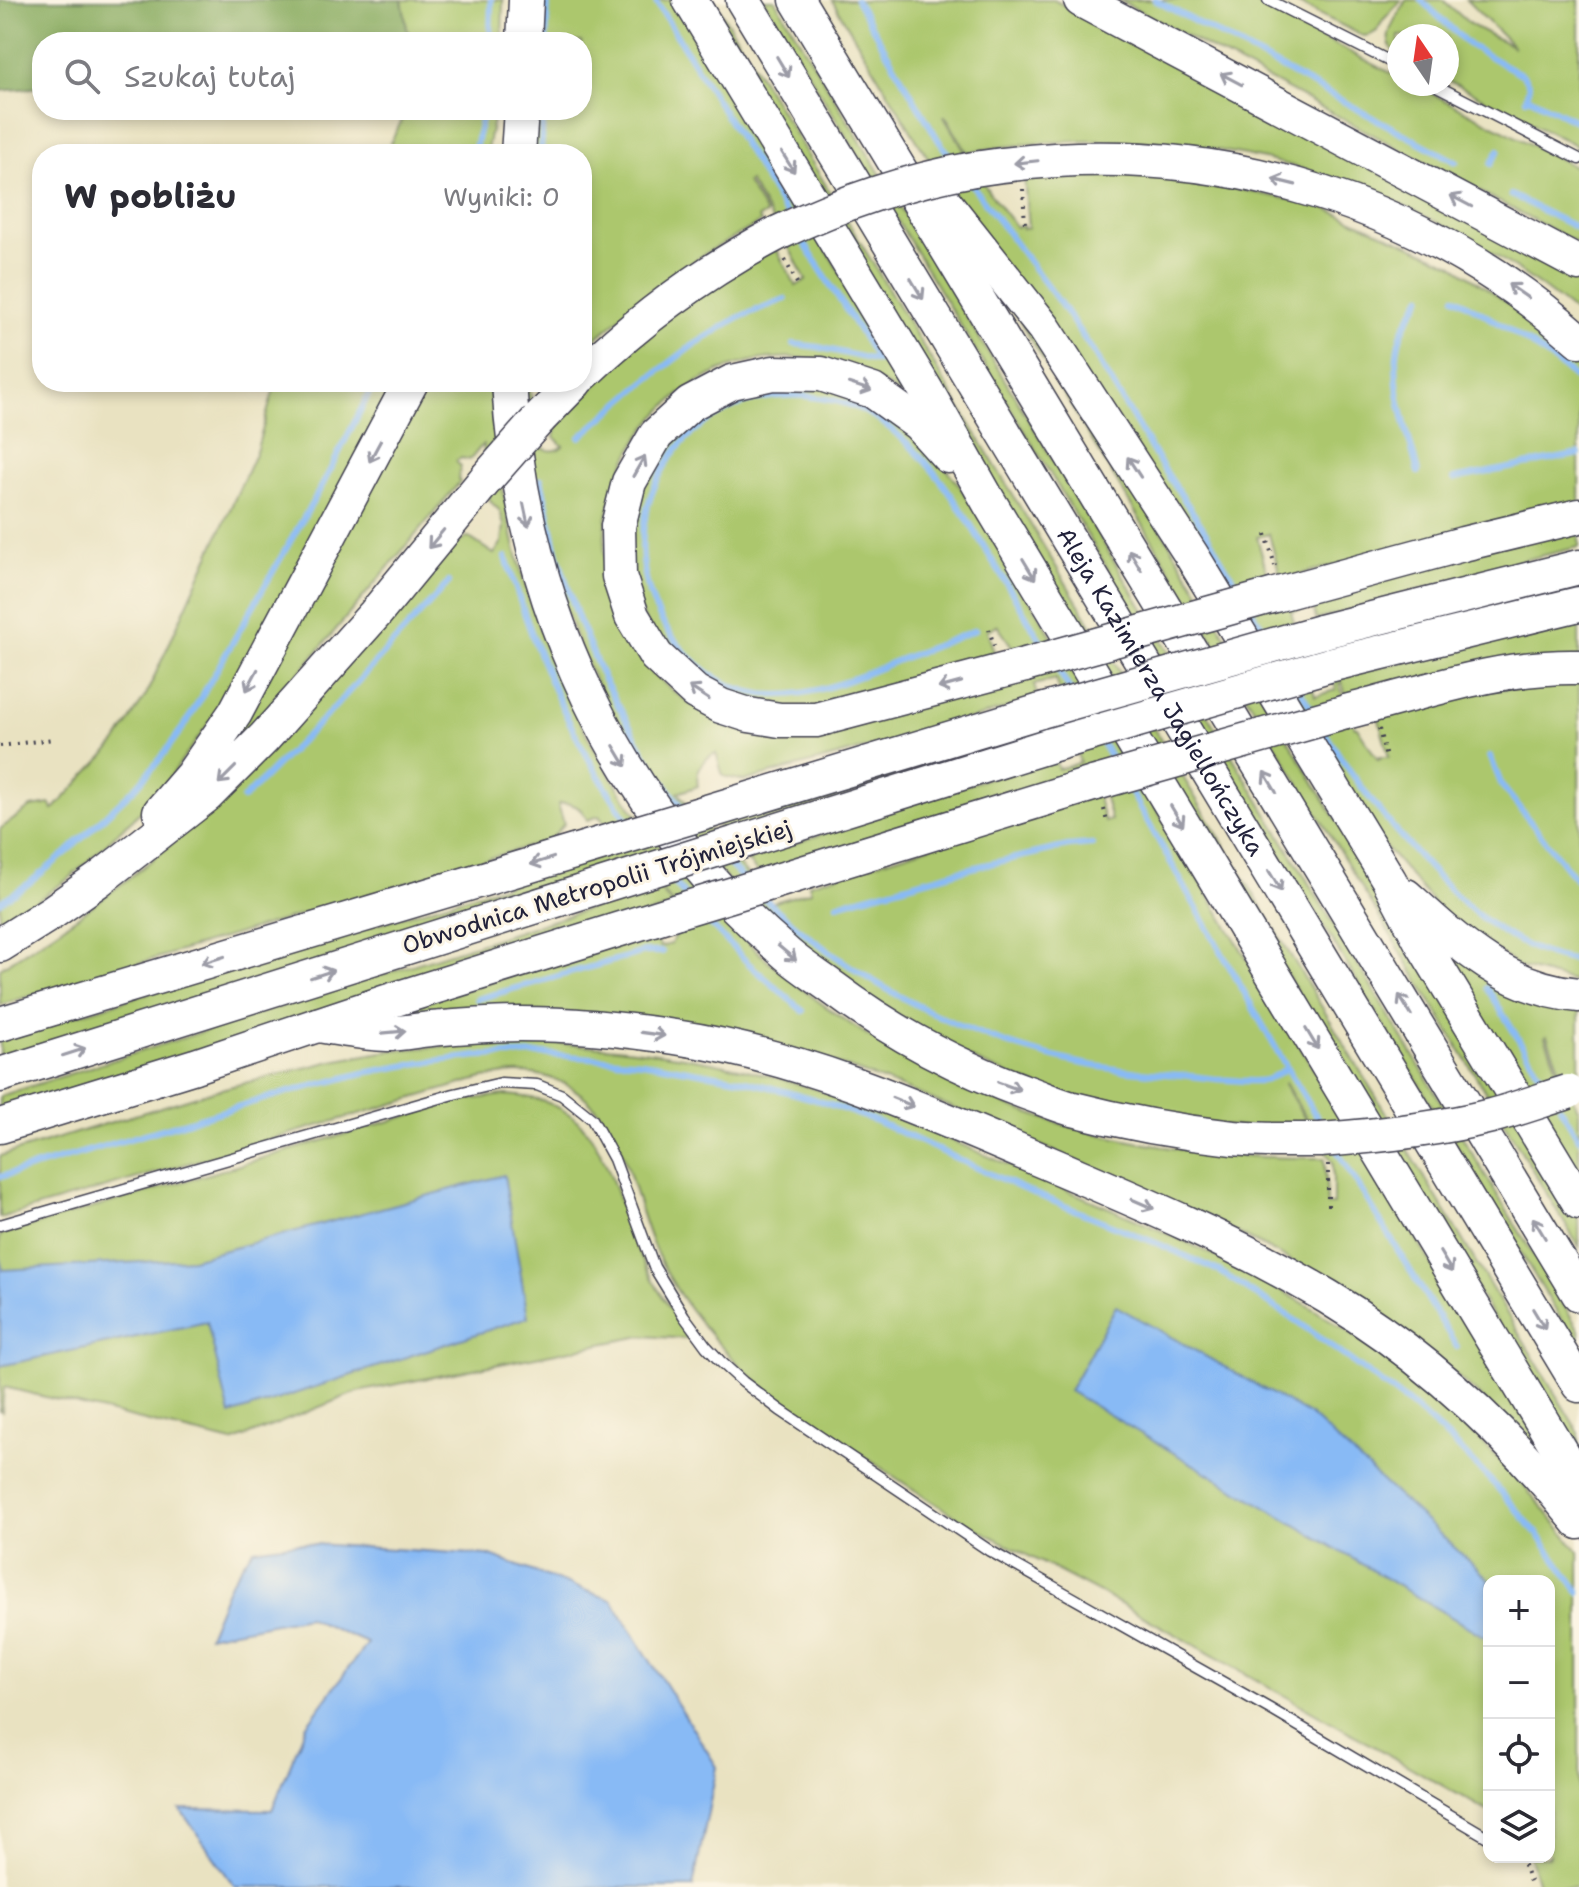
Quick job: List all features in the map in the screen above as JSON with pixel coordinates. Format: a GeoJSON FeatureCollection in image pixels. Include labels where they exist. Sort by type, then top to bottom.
{"type":"FeatureCollection","features":[{"type":"Feature","properties":{"kind":"highway"},"geometry":{"type":"LineString","coordinates":[[524,32],[526,0]]}},
{"type":"Feature","properties":{"kind":"highway"},"geometry":{"type":"LineString","coordinates":[[690,0],[1579,1483]]}},
{"type":"Feature","properties":{"kind":"highway","name":"Aleja Kazimierza Jagiellończyka"},"geometry":{"type":"LineString","coordinates":[[743,0],[1579,1385]]}},
{"type":"Feature","properties":{"kind":"highway","name":"Aleja Kazimierza Jagiellończyka"},"geometry":{"type":"LineString","coordinates":[[797,0],[1579,1294]]}},
{"type":"Feature","properties":{"kind":"highway"},"geometry":{"type":"LineString","coordinates":[[1081,0],[1579,264]]}},
{"type":"Feature","properties":{"kind":"highway"},"geometry":{"type":"LineString","coordinates":[[840,71],[1037,319],[1066,360],[1192,556],[1389,880],[1421,941],[1579,1202]]}},
{"type":"Feature","properties":{"kind":"highway"},"geometry":{"type":"LineString","coordinates":[[519,144],[520,120]]}},
{"type":"Feature","properties":{"kind":"highway"},"geometry":{"type":"LineString","coordinates":[[592,366],[640,322],[687,287],[726,262],[780,244],[822,213],[946,174],[1013,163],[1078,158],[1195,164],[1249,173],[1351,203],[1459,254],[1520,292],[1579,340]]}},
{"type":"Feature","properties":{"kind":"highway"},"geometry":{"type":"LineString","coordinates":[[989,502],[919,424],[873,391],[821,374],[773,373],[732,382],[690,404],[656,435],[629,482],[618,526],[619,576],[632,616],[656,656],[695,692],[721,706],[749,715],[780,720],[816,720],[1025,665],[1276,585],[1579,516]]}},
{"type":"Feature","properties":{"kind":"highway"},"geometry":{"type":"LineString","coordinates":[[98,880],[192,775],[235,713],[406,392]]}},
{"type":"Feature","properties":{"kind":"highway"},"geometry":{"type":"LineString","coordinates":[[510,392],[516,457],[532,544],[552,611],[583,689],[609,738],[644,795],[712,882],[790,957],[872,1017],[939,1055],[997,1082],[1066,1107],[1144,1125],[1324,1151],[1490,1116],[1574,1090]]}},
{"type":"Feature","properties":{"kind":"highway"},"geometry":{"type":"LineString","coordinates":[[0,945],[98,880],[207,795],[264,738],[375,614],[486,479],[565,392]]}},
{"type":"Feature","properties":{"kind":"highway","name":"Obwodnica Metropolii Trójmiejskiej"},"geometry":{"type":"LineString","coordinates":[[0,1024],[1041,711],[1320,632],[1579,567]]}},
{"type":"Feature","properties":{"kind":"highway","name":"Obwodnica Metropolii Trójmiejskiej"},"geometry":{"type":"LineString","coordinates":[[0,1075],[1194,702],[1329,665],[1579,604]]}},
{"type":"Feature","properties":{"kind":"highway"},"geometry":{"type":"LineString","coordinates":[[0,1126],[678,911],[1096,783],[1361,717],[1506,673],[1579,667]]}},
{"type":"Feature","properties":{"kind":"highway"},"geometry":{"type":"LineString","coordinates":[[1389,880],[1464,947],[1506,974],[1531,986],[1579,995]]}},
{"type":"Feature","properties":{"kind":"highway"},"geometry":{"type":"LineString","coordinates":[[317,1025],[385,1034],[521,1024],[627,1030],[704,1042],[769,1057],[886,1095],[1150,1206],[1270,1264],[1330,1298],[1390,1339],[1453,1390],[1510,1444],[1579,1522]]}},
{"type":"Feature","properties":{"kind":"lane"},"geometry":{"type":"LineString","coordinates":[[1268,0],[1387,60]]}},
{"type":"Feature","properties":{"kind":"lane"},"geometry":{"type":"LineString","coordinates":[[1456,96],[1579,159]]}},
{"type":"Feature","properties":{"kind":"lane"},"geometry":{"type":"LineString","coordinates":[[0,1225],[501,1083],[537,1085],[562,1095],[592,1119],[614,1159],[646,1246],[666,1287],[706,1346],[743,1382],[990,1551],[1270,1709],[1483,1834]]}},
{"type":"Feature","properties":{"kind":"path"},"geometry":{"type":"LineString","coordinates":[[1022,182],[1025,225]]}},
{"type":"Feature","properties":{"kind":"path"},"geometry":{"type":"LineString","coordinates":[[780,244],[798,285]]}},
{"type":"Feature","properties":{"kind":"path"},"geometry":{"type":"LineString","coordinates":[[1266,534],[1276,585]]}},
{"type":"Feature","properties":{"kind":"path"},"geometry":{"type":"LineString","coordinates":[[1361,717],[1386,758]]}},
{"type":"Feature","properties":{"kind":"path"},"geometry":{"type":"LineString","coordinates":[[0,746],[53,739]]}},
{"type":"Feature","properties":{"kind":"path"},"geometry":{"type":"LineString","coordinates":[[1324,1151],[1328,1206]]}},
{"type":"Feature","properties":{"kind":"path"},"geometry":{"type":"LineString","coordinates":[[1523,1863],[1532,1887]]}},
{"type":"Feature","properties":{"kind":"green space"},"geometry":{"type":"Polygon","coordinates":[[[0,0],[402,0],[408,32],[32,32],[32,88],[0,91],[0,0]]]}},
{"type":"Feature","properties":{"kind":"green space"},"geometry":{"type":"Polygon","coordinates":[[[402,0],[503,0],[502,32],[408,32],[402,0]]]}},
{"type":"Feature","properties":{"kind":"green space"},"geometry":{"type":"Polygon","coordinates":[[[538,0],[676,0],[915,398],[912,401],[856,370],[832,363],[818,360],[754,361],[699,382],[655,418],[623,466],[607,521],[607,578],[626,635],[666,685],[685,700],[725,721],[767,731],[835,729],[1029,671],[997,625],[987,630],[997,661],[857,703],[800,711],[758,708],[711,690],[683,671],[661,646],[633,590],[627,534],[640,482],[668,437],[709,403],[759,383],[815,382],[874,402],[915,433],[970,501],[1546,1456],[1543,1458],[1538,1454],[1484,1400],[1415,1342],[1309,1271],[1171,1202],[895,1085],[825,1060],[740,1036],[640,1019],[537,1012],[381,1020],[382,1015],[637,937],[639,942],[658,942],[660,947],[671,944],[677,933],[692,928],[691,925],[636,860],[0,1062],[0,1038],[626,849],[599,816],[587,820],[576,806],[558,804],[564,824],[550,840],[0,1005],[0,968],[125,881],[231,790],[328,686],[449,540],[453,544],[468,537],[494,554],[502,542],[504,525],[500,511],[490,501],[483,444],[470,460],[457,460],[461,466],[460,482],[290,684],[229,749],[224,749],[414,392],[492,392],[499,465],[515,547],[530,601],[565,692],[612,778],[668,857],[734,930],[808,993],[889,1048],[976,1092],[1068,1126],[1131,1141],[1228,1155],[1325,1158],[1327,1205],[1333,1205],[1333,1163],[1285,1083],[1311,1129],[1236,1126],[1161,1118],[1056,1092],[958,1052],[867,1000],[784,936],[711,862],[648,777],[596,684],[557,584],[543,534],[523,392],[530,392],[538,446],[557,450],[563,446],[554,437],[558,424],[554,419],[582,392],[592,392],[592,382],[626,350],[698,295],[775,247],[796,286],[806,280],[749,181],[747,183],[766,214],[759,218],[761,222],[706,253],[656,287],[592,341],[592,144],[531,144],[532,120],[592,120],[592,32],[537,32],[538,0]],[[1056,679],[1034,685],[1038,699],[744,781],[723,776],[716,753],[701,766],[698,786],[678,793],[771,903],[811,891],[809,884],[1097,795],[1105,822],[1111,820],[1105,798],[1089,773],[1060,782],[1061,787],[763,879],[747,860],[953,789],[1054,758],[1058,769],[1080,763],[1056,679]]]}},
{"type":"Feature","properties":{"kind":"green space"},"geometry":{"type":"Polygon","coordinates":[[[698,0],[714,0],[1579,1433],[1579,1459],[698,0]]]}},
{"type":"Feature","properties":{"kind":"green space"},"geometry":{"type":"Polygon","coordinates":[[[764,0],[775,0],[1579,1330],[1579,1349],[764,0]]]}},
{"type":"Feature","properties":{"kind":"green space"},"geometry":{"type":"Polygon","coordinates":[[[832,0],[1054,0],[1579,278],[1579,316],[1511,266],[1441,224],[1367,191],[1291,166],[1213,149],[1133,142],[1051,142],[967,152],[944,117],[989,192],[1016,227],[1028,228],[1024,175],[1157,173],[1321,206],[1452,264],[1555,336],[1579,357],[1579,503],[1281,579],[1269,534],[1257,537],[1268,577],[1255,581],[1270,606],[1308,596],[1311,607],[1291,612],[1315,696],[1336,690],[1333,678],[1579,622],[1579,658],[1348,704],[1342,682],[1339,683],[1355,727],[1378,760],[1379,757],[1389,757],[1378,716],[1464,694],[1579,679],[1579,983],[1519,967],[1437,907],[1386,848],[919,144],[832,0]]]}},
{"type":"Feature","properties":{"kind":"green space"},"geometry":{"type":"Polygon","coordinates":[[[1119,0],[1248,0],[1387,71],[1387,96],[1436,96],[1579,169],[1579,244],[1119,0]]]}},
{"type":"Feature","properties":{"kind":"green space"},"geometry":{"type":"Polygon","coordinates":[[[1291,0],[1402,0],[1377,31],[1363,36],[1291,0]]]}},
{"type":"Feature","properties":{"kind":"green space"},"geometry":{"type":"Polygon","coordinates":[[[1406,0],[1443,0],[1471,25],[1514,47],[1466,0],[1579,0],[1579,147],[1459,86],[1459,24],[1392,24],[1406,0]]]}},
{"type":"Feature","properties":{"kind":"green space"},"geometry":{"type":"Polygon","coordinates":[[[402,120],[493,120],[488,144],[390,144],[402,120]]]}},
{"type":"Feature","properties":{"kind":"green space"},"geometry":{"type":"Polygon","coordinates":[[[1015,313],[1078,392],[1579,1221],[1579,1247],[1015,313]]]}},
{"type":"Feature","properties":{"kind":"green space"},"geometry":{"type":"Polygon","coordinates":[[[273,392],[393,392],[243,675],[156,797],[71,877],[0,926],[0,829],[31,807],[51,804],[53,810],[116,743],[146,695],[256,452],[273,392]]]}},
{"type":"Feature","properties":{"kind":"green space"},"geometry":{"type":"Polygon","coordinates":[[[1579,523],[1579,547],[1511,563],[1316,620],[1310,591],[1579,523]]]}},
{"type":"Feature","properties":{"kind":"green space"},"geometry":{"type":"Polygon","coordinates":[[[1045,723],[1047,732],[725,834],[715,823],[1045,723]]]}},
{"type":"Feature","properties":{"kind":"green space"},"geometry":{"type":"Polygon","coordinates":[[[658,887],[673,906],[0,1113],[0,1096],[658,887]]]}},
{"type":"Feature","properties":{"kind":"green space"},"geometry":{"type":"Polygon","coordinates":[[[1430,932],[1579,1005],[1579,1074],[1564,1080],[1545,1037],[1560,1076],[1579,1110],[1579,1184],[1430,932]]]}},
{"type":"Feature","properties":{"kind":"green space"},"geometry":{"type":"Polygon","coordinates":[[[503,1042],[571,1044],[672,1055],[806,1086],[941,1136],[1182,1240],[1285,1292],[1356,1337],[1459,1420],[1522,1484],[1579,1552],[1579,1887],[1541,1887],[1532,1863],[1555,1863],[1555,1575],[1483,1575],[1483,1809],[1160,1626],[957,1517],[773,1395],[716,1342],[678,1292],[652,1244],[628,1168],[612,1131],[588,1101],[557,1080],[517,1073],[479,1079],[0,1218],[0,1156],[217,1090],[332,1061],[394,1050],[503,1042]]]}},
{"type":"Feature","properties":{"kind":"green space"},"geometry":{"type":"Polygon","coordinates":[[[505,1095],[538,1099],[563,1110],[583,1126],[608,1169],[643,1261],[691,1339],[642,1336],[357,1392],[232,1442],[4,1387],[0,1411],[0,1235],[448,1104],[505,1095]]]}},
{"type":"Feature","properties":{"kind":"water"},"geometry":{"type":"Polygon","coordinates":[[[504,1175],[528,1317],[230,1415],[207,1322],[0,1366],[0,1255],[3,1270],[192,1259],[504,1175]]]}},
{"type":"Feature","properties":{"kind":"water"},"geometry":{"type":"Polygon","coordinates":[[[1116,1306],[1310,1415],[1484,1575],[1483,1636],[1069,1391],[1116,1306]]]}},
{"type":"Feature","properties":{"kind":"water"},"geometry":{"type":"Polygon","coordinates":[[[298,1543],[488,1555],[612,1600],[717,1767],[693,1887],[235,1887],[180,1809],[272,1810],[306,1726],[367,1643],[307,1617],[208,1636],[230,1583],[253,1549],[298,1543]]]}},
{"type":"Feature","properties":{"kind":"waterway"},"geometry":{"type":"LineString","coordinates":[[490,32],[491,0]]}},
{"type":"Feature","properties":{"kind":"waterway"},"geometry":{"type":"LineString","coordinates":[[546,32],[548,0]]}},
{"type":"Feature","properties":{"kind":"waterway"},"geometry":{"type":"LineString","coordinates":[[655,0],[787,215]]}},
{"type":"Feature","properties":{"kind":"waterway"},"geometry":{"type":"LineString","coordinates":[[856,0],[955,163]]}},
{"type":"Feature","properties":{"kind":"waterway"},"geometry":{"type":"LineString","coordinates":[[1155,0],[1456,162]]}},
{"type":"Feature","properties":{"kind":"waterway"},"geometry":{"type":"LineString","coordinates":[[1421,0],[1469,45],[1523,75],[1529,85],[1526,99]]}},
{"type":"Feature","properties":{"kind":"waterway"},"geometry":{"type":"LineString","coordinates":[[1527,96],[1579,123]]}},
{"type":"Feature","properties":{"kind":"waterway"},"geometry":{"type":"LineString","coordinates":[[476,144],[481,120]]}},
{"type":"Feature","properties":{"kind":"waterway"},"geometry":{"type":"LineString","coordinates":[[541,144],[543,120]]}},
{"type":"Feature","properties":{"kind":"waterway"},"geometry":{"type":"LineString","coordinates":[[1491,164],[1499,150]]}},
{"type":"Feature","properties":{"kind":"waterway"},"geometry":{"type":"LineString","coordinates":[[969,181],[1092,350],[1241,592]]}},
{"type":"Feature","properties":{"kind":"waterway"},"geometry":{"type":"LineString","coordinates":[[1511,195],[1579,229]]}},
{"type":"Feature","properties":{"kind":"waterway"},"geometry":{"type":"LineString","coordinates":[[794,344],[878,361],[799,235]]}},
{"type":"Feature","properties":{"kind":"waterway"},"geometry":{"type":"LineString","coordinates":[[1418,472],[1400,404],[1396,369],[1401,335],[1422,296]]}},
{"type":"Feature","properties":{"kind":"waterway"},"geometry":{"type":"LineString","coordinates":[[1455,297],[1519,336],[1579,381]]}},
{"type":"Feature","properties":{"kind":"waterway"},"geometry":{"type":"LineString","coordinates":[[580,437],[692,346],[737,318],[785,299]]}},
{"type":"Feature","properties":{"kind":"waterway"},"geometry":{"type":"LineString","coordinates":[[0,902],[66,853],[137,786],[187,722],[323,484],[370,392]]}},
{"type":"Feature","properties":{"kind":"waterway"},"geometry":{"type":"LineString","coordinates":[[975,630],[822,689],[775,695],[751,692],[728,684],[689,656],[659,616],[644,572],[644,527],[656,484],[679,447],[713,418],[755,400],[806,396],[858,408],[893,430],[940,479],[1045,648]]}},
{"type":"Feature","properties":{"kind":"waterway"},"geometry":{"type":"LineString","coordinates":[[1454,479],[1579,454]]}},
{"type":"Feature","properties":{"kind":"waterway"},"geometry":{"type":"LineString","coordinates":[[541,479],[558,557],[578,618],[603,678],[650,763],[682,807]]}},
{"type":"Feature","properties":{"kind":"waterway"},"geometry":{"type":"LineString","coordinates":[[506,557],[543,662],[572,728],[630,824]]}},
{"type":"Feature","properties":{"kind":"waterway"},"geometry":{"type":"LineString","coordinates":[[243,799],[330,712],[449,582]]}},
{"type":"Feature","properties":{"kind":"waterway"},"geometry":{"type":"LineString","coordinates":[[1253,612],[1268,636]]}},
{"type":"Feature","properties":{"kind":"waterway"},"geometry":{"type":"LineString","coordinates":[[1057,668],[1072,693]]}},
{"type":"Feature","properties":{"kind":"waterway"},"geometry":{"type":"LineString","coordinates":[[1296,684],[1313,712]]}},
{"type":"Feature","properties":{"kind":"waterway"},"geometry":{"type":"LineString","coordinates":[[1322,728],[1392,826],[1452,892],[1510,937],[1532,948],[1579,961]]}},
{"type":"Feature","properties":{"kind":"waterway"},"geometry":{"type":"LineString","coordinates":[[1100,740],[1115,765]]}},
{"type":"Feature","properties":{"kind":"waterway"},"geometry":{"type":"LineString","coordinates":[[1490,756],[1502,786],[1579,883]]}},
{"type":"Feature","properties":{"kind":"waterway"},"geometry":{"type":"LineString","coordinates":[[1127,785],[1324,1129]]}},
{"type":"Feature","properties":{"kind":"waterway"},"geometry":{"type":"LineString","coordinates":[[837,904],[967,869],[1068,846],[1092,844]]}},
{"type":"Feature","properties":{"kind":"waterway"},"geometry":{"type":"LineString","coordinates":[[724,859],[744,880]]}},
{"type":"Feature","properties":{"kind":"waterway"},"geometry":{"type":"LineString","coordinates":[[668,875],[686,897]]}},
{"type":"Feature","properties":{"kind":"waterway"},"geometry":{"type":"LineString","coordinates":[[764,898],[831,953],[904,999],[983,1035],[1024,1049],[1109,1068],[1237,1081],[1266,1080],[1287,1068]]}},
{"type":"Feature","properties":{"kind":"waterway"},"geometry":{"type":"LineString","coordinates":[[701,915],[749,964],[803,1011]]}},
{"type":"Feature","properties":{"kind":"waterway"},"geometry":{"type":"LineString","coordinates":[[477,999],[644,952],[662,952]]}},
{"type":"Feature","properties":{"kind":"waterway"},"geometry":{"type":"LineString","coordinates":[[1487,988],[1548,1087]]}},
{"type":"Feature","properties":{"kind":"waterway"},"geometry":{"type":"LineString","coordinates":[[0,1177],[274,1096],[363,1073],[420,1063],[478,1056],[543,1054],[642,1062],[739,1079],[814,1099],[876,1121],[1023,1189],[1219,1271],[1298,1322],[1410,1404],[1495,1485],[1537,1533],[1579,1592]]}},
{"type":"Feature","properties":{"kind":"waterway"},"geometry":{"type":"LineString","coordinates":[[1560,1107],[1579,1139]]}},
{"type":"Feature","properties":{"kind":"waterway"},"geometry":{"type":"LineString","coordinates":[[1336,1149],[1457,1347]]}}]}
